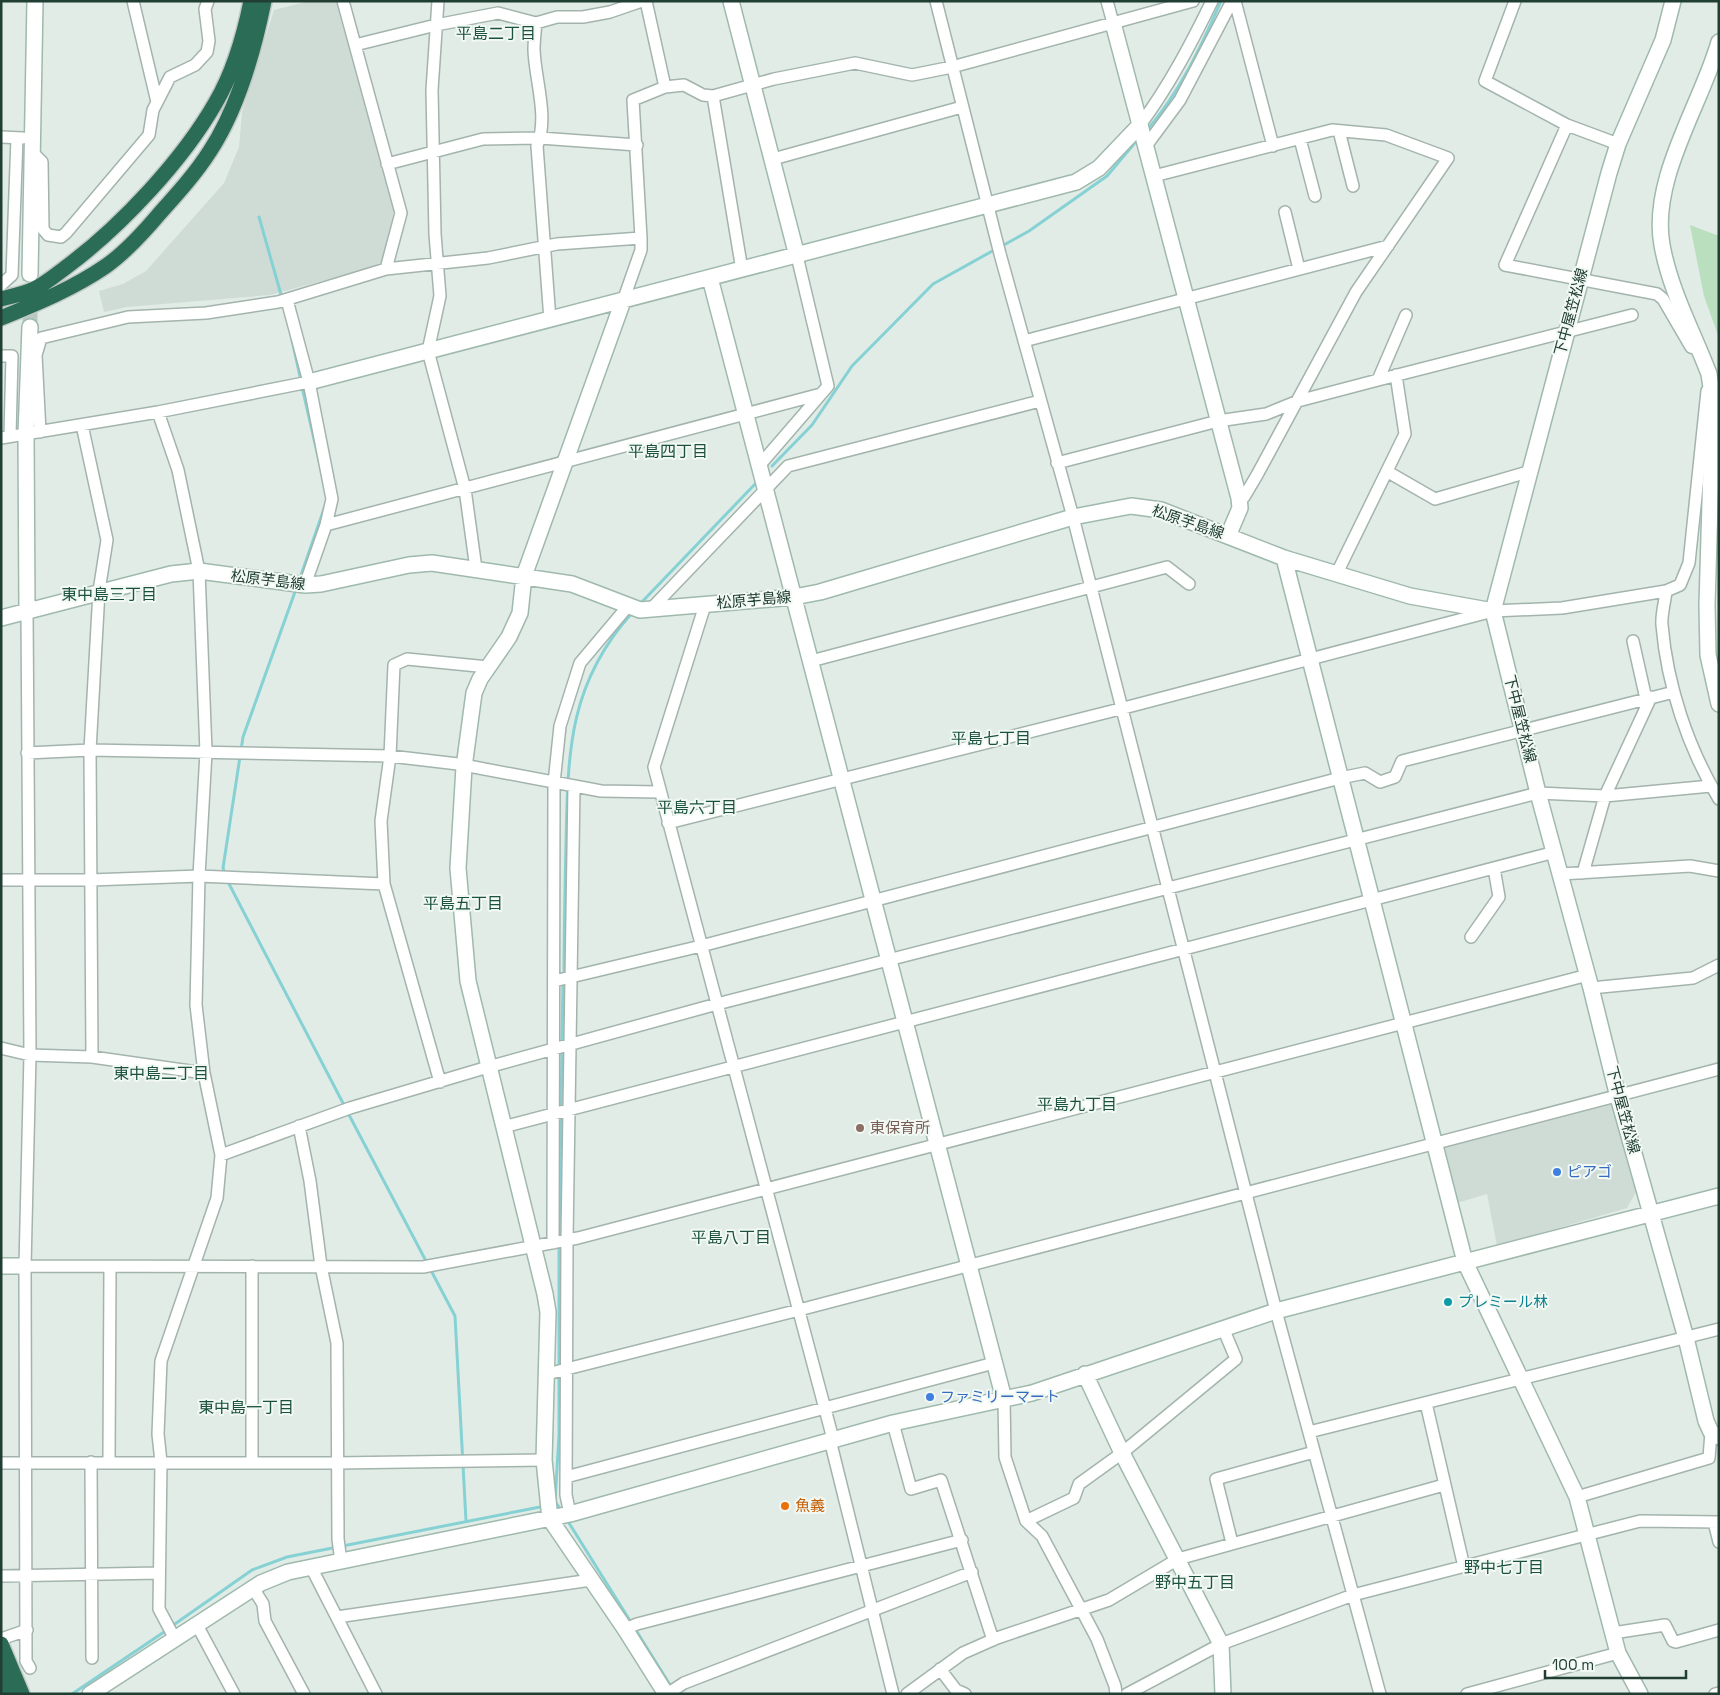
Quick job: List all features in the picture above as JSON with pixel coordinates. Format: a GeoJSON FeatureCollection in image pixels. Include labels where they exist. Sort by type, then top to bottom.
{"type":"FeatureCollection","features":[{"type":"Feature","properties":{"kind":"highway"},"geometry":{"type":"LineString","coordinates":[[1,318],[36,288],[80,257],[122,221],[182,151],[202,125],[226,82],[242,38],[251,1]]}},
{"type":"Feature","properties":{"kind":"highway"},"geometry":{"type":"LineString","coordinates":[[1,299],[36,288],[91,276],[124,251],[198,168],[212,149],[232,107],[253,45],[264,1]]}},
{"type":"Feature","properties":{"kind":"highway"},"geometry":{"type":"LineString","coordinates":[[1,305],[36,288]]}},
{"type":"Feature","properties":{"kind":"highway"},"geometry":{"type":"LineString","coordinates":[[1,329],[36,288]]}},
{"type":"Feature","properties":{"kind":"highway"},"geometry":{"type":"LineString","coordinates":[[1,1644],[22,1694]]}},
{"type":"Feature","properties":{"kind":"highway"},"geometry":{"type":"LineString","coordinates":[[1,1674],[10,1694]]}},
{"type":"Feature","properties":{"kind":"highway"},"geometry":{"type":"LineString","coordinates":[[1,1684],[5,1694]]}},
{"type":"Feature","properties":{"kind":"street"},"geometry":{"type":"LineString","coordinates":[[1,286],[12,275],[27,143],[35,1]]}},
{"type":"Feature","properties":{"kind":"street"},"geometry":{"type":"LineString","coordinates":[[133,1],[157,102]]}},
{"type":"Feature","properties":{"kind":"street"},"geometry":{"type":"LineString","coordinates":[[1,137],[27,143],[42,162],[43,229],[48,235],[61,237],[149,135],[153,110],[170,78],[196,65],[207,52],[209,40],[205,9],[208,1]]}},
{"type":"Feature","properties":{"kind":"street"},"geometry":{"type":"LineString","coordinates":[[343,1],[400,213],[386,269]]}},
{"type":"Feature","properties":{"kind":"street"},"geometry":{"type":"LineString","coordinates":[[438,1],[432,90],[435,234],[439,263],[440,296],[428,351],[465,489],[476,569]]}},
{"type":"Feature","properties":{"kind":"street"},"geometry":{"type":"LineString","coordinates":[[355,46],[436,25],[498,13],[536,23],[557,17],[583,17],[610,12],[642,1]]}},
{"type":"Feature","properties":{"kind":"street"},"geometry":{"type":"LineString","coordinates":[[646,1],[665,87]]}},
{"type":"Feature","properties":{"kind":"street"},"geometry":{"type":"LineString","coordinates":[[731,1],[773,159],[828,386],[759,466]]}},
{"type":"Feature","properties":{"kind":"street"},"geometry":{"type":"LineString","coordinates":[[936,1],[998,248],[1072,517],[1276,1311],[1380,1694]]}},
{"type":"Feature","properties":{"kind":"street"},"geometry":{"type":"LineString","coordinates":[[1107,1],[1239,498],[1240,508],[1228,536]]}},
{"type":"Feature","properties":{"kind":"street"},"geometry":{"type":"LineString","coordinates":[[570,1514],[566,1495],[557,1372],[546,1294],[468,981],[458,868],[464,767],[474,693],[488,667],[509,637],[520,613],[524,576],[640,250],[637,145],[633,100],[665,87],[684,85],[702,95],[713,96],[753,85],[855,63],[912,75],[952,67],[1193,1]]}},
{"type":"Feature","properties":{"kind":"street"},"geometry":{"type":"LineString","coordinates":[[1143,135],[1212,1]]}},
{"type":"Feature","properties":{"kind":"street"},"geometry":{"type":"LineString","coordinates":[[1,356],[12,356],[6,437],[158,412],[305,383],[1076,182],[1099,168],[1143,135],[1180,100],[1234,1]]}},
{"type":"Feature","properties":{"kind":"street"},"geometry":{"type":"LineString","coordinates":[[1234,1],[1272,146]]}},
{"type":"Feature","properties":{"kind":"street"},"geometry":{"type":"LineString","coordinates":[[1515,1],[1485,82],[1567,125],[1618,144]]}},
{"type":"Feature","properties":{"kind":"street","name":"下中屋笠松線"},"geometry":{"type":"LineString","coordinates":[[1673,1],[1663,40],[1652,71],[1618,144],[1528,472],[1493,611],[1538,792],[1618,1097],[1686,1338],[1706,1421],[1715,1435]]}},
{"type":"Feature","properties":{"kind":"street"},"geometry":{"type":"LineString","coordinates":[[536,23],[534,48],[540,103],[540,138],[537,146],[550,320]]}},
{"type":"Feature","properties":{"kind":"street"},"geometry":{"type":"LineString","coordinates":[[1719,42],[1672,166],[1660,210],[1661,244],[1670,279],[1709,374],[1713,400],[1707,605],[1708,655],[1719,704]]}},
{"type":"Feature","properties":{"kind":"street"},"geometry":{"type":"LineString","coordinates":[[713,96],[742,270]]}},
{"type":"Feature","properties":{"kind":"street"},"geometry":{"type":"LineString","coordinates":[[773,159],[962,107]]}},
{"type":"Feature","properties":{"kind":"street"},"geometry":{"type":"LineString","coordinates":[[1567,125],[1505,265],[1657,294],[1663,299],[1691,347],[1700,351]]}},
{"type":"Feature","properties":{"kind":"street"},"geometry":{"type":"LineString","coordinates":[[1154,176],[1332,130],[1386,134],[1448,158],[1356,292],[1257,476],[1244,496],[1239,498]]}},
{"type":"Feature","properties":{"kind":"street"},"geometry":{"type":"LineString","coordinates":[[1339,131],[1353,186]]}},
{"type":"Feature","properties":{"kind":"street"},"geometry":{"type":"LineString","coordinates":[[387,164],[483,139],[540,138],[637,145]]}},
{"type":"Feature","properties":{"kind":"street"},"geometry":{"type":"LineString","coordinates":[[1300,139],[1315,196]]}},
{"type":"Feature","properties":{"kind":"street"},"geometry":{"type":"LineString","coordinates":[[27,143],[36,288]]}},
{"type":"Feature","properties":{"kind":"street"},"geometry":{"type":"LineString","coordinates":[[1285,212],[1299,269]]}},
{"type":"Feature","properties":{"kind":"street"},"geometry":{"type":"LineString","coordinates":[[30,1668],[26,1661],[27,1462],[25,1266],[30,1055],[26,611],[36,354],[41,338],[128,317],[206,313],[283,301],[386,269],[488,258],[544,247],[641,238]]}},
{"type":"Feature","properties":{"kind":"street"},"geometry":{"type":"LineString","coordinates":[[1024,341],[1388,246]]}},
{"type":"Feature","properties":{"kind":"street"},"geometry":{"type":"LineString","coordinates":[[710,278],[1004,1399],[1005,1457],[1026,1521],[1042,1536],[1097,1639],[1115,1686],[1116,1694]]}},
{"type":"Feature","properties":{"kind":"street"},"geometry":{"type":"LineString","coordinates":[[283,301],[305,383],[332,499],[326,525],[299,585]]}},
{"type":"Feature","properties":{"kind":"street"},"geometry":{"type":"LineString","coordinates":[[1057,463],[1218,421],[1266,414],[1298,401],[1632,315]]}},
{"type":"Feature","properties":{"kind":"street"},"geometry":{"type":"LineString","coordinates":[[1378,380],[1406,316]]}},
{"type":"Feature","properties":{"kind":"street"},"geometry":{"type":"LineString","coordinates":[[30,328],[33,433]]}},
{"type":"Feature","properties":{"kind":"street"},"geometry":{"type":"LineString","coordinates":[[668,823],[841,777],[1120,709],[1493,611],[1562,608],[1666,591],[1680,585],[1689,563],[1709,374]]}},
{"type":"Feature","properties":{"kind":"street"},"geometry":{"type":"LineString","coordinates":[[1338,573],[1405,434],[1396,375]]}},
{"type":"Feature","properties":{"kind":"street"},"geometry":{"type":"LineString","coordinates":[[326,525],[821,394]]}},
{"type":"Feature","properties":{"kind":"street"},"geometry":{"type":"LineString","coordinates":[[972,1572],[684,1682],[666,1692],[630,1627],[591,1580],[550,1515],[544,1460],[557,1372],[560,1242],[565,785],[560,726],[580,663],[766,490],[788,466],[1040,401]]}},
{"type":"Feature","properties":{"kind":"street"},"geometry":{"type":"LineString","coordinates":[[158,412],[178,470],[199,571],[206,752],[199,876],[196,1005],[204,1073],[221,1155],[217,1198],[161,1361],[158,1434],[161,1462],[159,1609],[173,1636]]}},
{"type":"Feature","properties":{"kind":"street"},"geometry":{"type":"LineString","coordinates":[[82,425],[107,540],[99,591],[90,750],[92,1057]]}},
{"type":"Feature","properties":{"kind":"street"},"geometry":{"type":"LineString","coordinates":[[1388,472],[1435,499],[1528,472]]}},
{"type":"Feature","properties":{"kind":"street","name":"松原芋島線"},"geometry":{"type":"LineString","coordinates":[[1,618],[99,591],[171,574],[199,571],[299,585],[321,584],[409,565],[432,563],[572,584],[637,608],[705,605],[794,597],[820,592],[1072,517],[1114,508],[1160,510],[1284,558],[1428,601],[1493,611]]}},
{"type":"Feature","properties":{"kind":"street"},"geometry":{"type":"LineString","coordinates":[[1284,558],[1465,1262],[1577,1497],[1618,1653],[1640,1694]]}},
{"type":"Feature","properties":{"kind":"street"},"geometry":{"type":"LineString","coordinates":[[810,661],[1167,567],[1189,584]]}},
{"type":"Feature","properties":{"kind":"street"},"geometry":{"type":"LineString","coordinates":[[1666,591],[1662,624],[1674,692],[1703,773],[1719,799]]}},
{"type":"Feature","properties":{"kind":"street"},"geometry":{"type":"LineString","coordinates":[[705,605],[654,766],[659,792],[825,1408],[831,1440],[893,1694]]}},
{"type":"Feature","properties":{"kind":"street"},"geometry":{"type":"LineString","coordinates":[[1584,873],[1605,796],[1649,698],[1633,640]]}},
{"type":"Feature","properties":{"kind":"street"},"geometry":{"type":"LineString","coordinates":[[440,1082],[384,884],[381,821],[390,756],[394,665],[407,659],[488,667]]}},
{"type":"Feature","properties":{"kind":"street"},"geometry":{"type":"LineString","coordinates":[[562,979],[701,946],[1340,778],[1365,773],[1380,782],[1395,777],[1402,761],[1522,729],[1674,692]]}},
{"type":"Feature","properties":{"kind":"street"},"geometry":{"type":"LineString","coordinates":[[27,752],[90,750],[390,756],[601,791],[659,792]]}},
{"type":"Feature","properties":{"kind":"street"},"geometry":{"type":"LineString","coordinates":[[561,1112],[565,785]]}},
{"type":"Feature","properties":{"kind":"street"},"geometry":{"type":"LineString","coordinates":[[221,1155],[348,1109],[562,1046],[717,1004],[1538,792],[1605,796],[1711,786]]}},
{"type":"Feature","properties":{"kind":"street"},"geometry":{"type":"LineString","coordinates":[[503,1127],[1555,852]]}},
{"type":"Feature","properties":{"kind":"street"},"geometry":{"type":"LineString","coordinates":[[1561,874],[1690,866],[1719,870]]}},
{"type":"Feature","properties":{"kind":"street"},"geometry":{"type":"LineString","coordinates":[[1471,937],[1499,897],[1494,868]]}},
{"type":"Feature","properties":{"kind":"street"},"geometry":{"type":"LineString","coordinates":[[1,880],[91,880],[199,876],[384,884]]}},
{"type":"Feature","properties":{"kind":"street"},"geometry":{"type":"LineString","coordinates":[[1,1266],[110,1268],[194,1266],[422,1267],[534,1248],[1404,1022],[1589,981],[1693,978],[1719,965]]}},
{"type":"Feature","properties":{"kind":"street"},"geometry":{"type":"LineString","coordinates":[[1,1048],[30,1055],[92,1057],[204,1073]]}},
{"type":"Feature","properties":{"kind":"street"},"geometry":{"type":"LineString","coordinates":[[557,1372],[1618,1097],[1719,1069]]}},
{"type":"Feature","properties":{"kind":"street"},"geometry":{"type":"LineString","coordinates":[[299,1126],[310,1181],[321,1266],[337,1343],[336,1463],[340,1558]]}},
{"type":"Feature","properties":{"kind":"street"},"geometry":{"type":"LineString","coordinates":[[94,1692],[173,1636],[197,1625],[274,1576],[340,1558],[550,1515],[570,1514],[893,1423],[1032,1393],[1276,1311],[1719,1196]]}},
{"type":"Feature","properties":{"kind":"street"},"geometry":{"type":"LineString","coordinates":[[252,1266],[252,1463]]}},
{"type":"Feature","properties":{"kind":"street"},"geometry":{"type":"LineString","coordinates":[[109,1462],[110,1268]]}},
{"type":"Feature","properties":{"kind":"street"},"geometry":{"type":"LineString","coordinates":[[1026,1521],[1074,1498],[1079,1484],[1122,1453],[1236,1359],[1223,1328]]}},
{"type":"Feature","properties":{"kind":"street"},"geometry":{"type":"LineString","coordinates":[[1309,1432],[1719,1329]]}},
{"type":"Feature","properties":{"kind":"street"},"geometry":{"type":"LineString","coordinates":[[566,1477],[994,1363]]}},
{"type":"Feature","properties":{"kind":"street"},"geometry":{"type":"LineString","coordinates":[[1085,1374],[1122,1453],[1221,1644],[1222,1694]]}},
{"type":"Feature","properties":{"kind":"street"},"geometry":{"type":"LineString","coordinates":[[1426,1403],[1464,1567]]}},
{"type":"Feature","properties":{"kind":"street"},"geometry":{"type":"LineString","coordinates":[[893,1423],[911,1489],[941,1480],[993,1640]]}},
{"type":"Feature","properties":{"kind":"street"},"geometry":{"type":"LineString","coordinates":[[1577,1497],[1710,1458],[1715,1435]]}},
{"type":"Feature","properties":{"kind":"street"},"geometry":{"type":"LineString","coordinates":[[1232,1544],[1216,1479],[1314,1452]]}},
{"type":"Feature","properties":{"kind":"street"},"geometry":{"type":"LineString","coordinates":[[1,1463],[336,1463],[544,1460]]}},
{"type":"Feature","properties":{"kind":"street"},"geometry":{"type":"LineString","coordinates":[[92,1462],[92,1658]]}},
{"type":"Feature","properties":{"kind":"street"},"geometry":{"type":"LineString","coordinates":[[907,1694],[963,1653],[993,1640],[1109,1600],[1178,1559],[1444,1485]]}},
{"type":"Feature","properties":{"kind":"street"},"geometry":{"type":"LineString","coordinates":[[1128,1694],[1221,1644],[1353,1595],[1640,1521],[1716,1522],[1719,1542]]}},
{"type":"Feature","properties":{"kind":"street"},"geometry":{"type":"LineString","coordinates":[[630,1627],[962,1540]]}},
{"type":"Feature","properties":{"kind":"street"},"geometry":{"type":"LineString","coordinates":[[311,1567],[376,1694]]}},
{"type":"Feature","properties":{"kind":"street"},"geometry":{"type":"LineString","coordinates":[[1,1576],[159,1573]]}},
{"type":"Feature","properties":{"kind":"street"},"geometry":{"type":"LineString","coordinates":[[337,1618],[591,1580]]}},
{"type":"Feature","properties":{"kind":"street"},"geometry":{"type":"LineString","coordinates":[[253,1588],[263,1604],[266,1621],[304,1694]]}},
{"type":"Feature","properties":{"kind":"street"},"geometry":{"type":"LineString","coordinates":[[197,1625],[234,1694]]}},
{"type":"Feature","properties":{"kind":"street"},"geometry":{"type":"LineString","coordinates":[[1613,1633],[1665,1625],[1673,1641],[1676,1642],[1719,1630]]}},
{"type":"Feature","properties":{"kind":"street"},"geometry":{"type":"LineString","coordinates":[[1,1639],[27,1630]]}},
{"type":"Feature","properties":{"kind":"street"},"geometry":{"type":"LineString","coordinates":[[1467,1694],[1618,1653]]}},
{"type":"Feature","properties":{"kind":"street"},"geometry":{"type":"LineString","coordinates":[[940,1669],[956,1690],[966,1694]]}},
{"type":"Feature","properties":{"kind":"street"},"geometry":{"type":"LineString","coordinates":[[1715,1694],[1719,1693]]}},
{"type":"Feature","properties":{"kind":"shaded area"},"geometry":{"type":"Polygon","coordinates":[[[309,1],[336,1],[394,211],[381,265],[270,295],[127,307],[104,312],[99,291],[123,284],[146,271],[224,183],[239,147],[242,112],[274,10],[309,1]]]}},
{"type":"Feature","properties":{"kind":"shaded area","name":"ピアゴ"},"geometry":{"type":"Polygon","coordinates":[[[1610,1101],[1614,1104],[1636,1192],[1627,1208],[1497,1246],[1487,1194],[1457,1203],[1443,1147],[1445,1144],[1610,1101]]]}},
{"type":"Feature","properties":{"kind":"green space"},"geometry":{"type":"Polygon","coordinates":[[[1690,225],[1719,236],[1719,338],[1704,296],[1690,225]]]}},
{"type":"Feature","properties":{"kind":"waterway"},"geometry":{"type":"LineString","coordinates":[[1147,130],[1180,85],[1221,1]]}},
{"type":"Feature","properties":{"kind":"waterway"},"geometry":{"type":"LineString","coordinates":[[1002,246],[1029,231],[1107,176],[1139,138]]}},
{"type":"Feature","properties":{"kind":"waterway"},"geometry":{"type":"LineString","coordinates":[[259,217],[282,298]]}},
{"type":"Feature","properties":{"kind":"waterway"},"geometry":{"type":"LineString","coordinates":[[772,466],[812,425],[852,366],[933,284],[996,249]]}},
{"type":"Feature","properties":{"kind":"waterway"},"geometry":{"type":"LineString","coordinates":[[292,340],[301,381]]}},
{"type":"Feature","properties":{"kind":"waterway"},"geometry":{"type":"LineString","coordinates":[[302,387],[319,461]]}},
{"type":"Feature","properties":{"kind":"waterway"},"geometry":{"type":"LineString","coordinates":[[639,605],[757,482]]}},
{"type":"Feature","properties":{"kind":"waterway"},"geometry":{"type":"LineString","coordinates":[[299,581],[325,506]]}},
{"type":"Feature","properties":{"kind":"waterway"},"geometry":{"type":"LineString","coordinates":[[225,874],[223,868],[243,737],[296,589]]}},
{"type":"Feature","properties":{"kind":"waterway"},"geometry":{"type":"LineString","coordinates":[[564,975],[568,779],[576,721],[584,693],[595,666],[611,640],[632,613]]}},
{"type":"Feature","properties":{"kind":"waterway"},"geometry":{"type":"LineString","coordinates":[[227,880],[345,1107]]}},
{"type":"Feature","properties":{"kind":"waterway"},"geometry":{"type":"LineString","coordinates":[[562,1043],[563,982]]}},
{"type":"Feature","properties":{"kind":"waterway"},"geometry":{"type":"LineString","coordinates":[[561,1108],[562,1049]]}},
{"type":"Feature","properties":{"kind":"waterway"},"geometry":{"type":"LineString","coordinates":[[348,1113],[455,1316],[466,1521]]}},
{"type":"Feature","properties":{"kind":"waterway"},"geometry":{"type":"LineString","coordinates":[[559,1238],[561,1114]]}},
{"type":"Feature","properties":{"kind":"waterway"},"geometry":{"type":"LineString","coordinates":[[559,1244],[559,1368]]}},
{"type":"Feature","properties":{"kind":"waterway"},"geometry":{"type":"LineString","coordinates":[[559,1374],[559,1435],[555,1502],[559,1507]]}},
{"type":"Feature","properties":{"kind":"waterway"},"geometry":{"type":"LineString","coordinates":[[172,1626],[252,1570],[287,1557],[545,1506]]}},
{"type":"Feature","properties":{"kind":"waterway"},"geometry":{"type":"LineString","coordinates":[[569,1523],[672,1688]]}},
{"type":"Feature","properties":{"kind":"waterway"},"geometry":{"type":"LineString","coordinates":[[72,1694],[167,1630]]}},
{"type":"Feature","properties":{"kind":"tunnel"},"geometry":{"type":"LineString","coordinates":[[30,274],[30,327]]}},
{"type":"Feature","properties":{"kind":"place","name":"東保育所"},"geometry":{"type":"Point","coordinates":[860,1128]}},
{"type":"Feature","properties":{"kind":"place","name":"ピアゴ"},"geometry":{"type":"Point","coordinates":[1557,1172]}},
{"type":"Feature","properties":{"kind":"place","name":"プレミール林"},"geometry":{"type":"Point","coordinates":[1448,1302]}},
{"type":"Feature","properties":{"kind":"place","name":"ファミリーマート"},"geometry":{"type":"Point","coordinates":[930,1397]}},
{"type":"Feature","properties":{"kind":"place","name":"魚義"},"geometry":{"type":"Point","coordinates":[785,1506]}},
{"type":"Feature","properties":{"kind":"district","name":"平島二丁目"},"geometry":{"type":"Point","coordinates":[496,33]}},
{"type":"Feature","properties":{"kind":"district","name":"平島四丁目"},"geometry":{"type":"Point","coordinates":[668,451]}},
{"type":"Feature","properties":{"kind":"district","name":"東中島三丁目"},"geometry":{"type":"Point","coordinates":[109,594]}},
{"type":"Feature","properties":{"kind":"district","name":"平島七丁目"},"geometry":{"type":"Point","coordinates":[991,738]}},
{"type":"Feature","properties":{"kind":"district","name":"平島六丁目"},"geometry":{"type":"Point","coordinates":[697,807]}},
{"type":"Feature","properties":{"kind":"district","name":"平島五丁目"},"geometry":{"type":"Point","coordinates":[463,903]}},
{"type":"Feature","properties":{"kind":"district","name":"東中島二丁目"},"geometry":{"type":"Point","coordinates":[161,1073]}},
{"type":"Feature","properties":{"kind":"district","name":"平島九丁目"},"geometry":{"type":"Point","coordinates":[1077,1104]}},
{"type":"Feature","properties":{"kind":"district","name":"平島八丁目"},"geometry":{"type":"Point","coordinates":[731,1237]}},
{"type":"Feature","properties":{"kind":"district","name":"東中島一丁目"},"geometry":{"type":"Point","coordinates":[246,1407]}},
{"type":"Feature","properties":{"kind":"district","name":"野中七丁目"},"geometry":{"type":"Point","coordinates":[1504,1567]}},
{"type":"Feature","properties":{"kind":"district","name":"野中五丁目"},"geometry":{"type":"Point","coordinates":[1195,1582]}}]}
